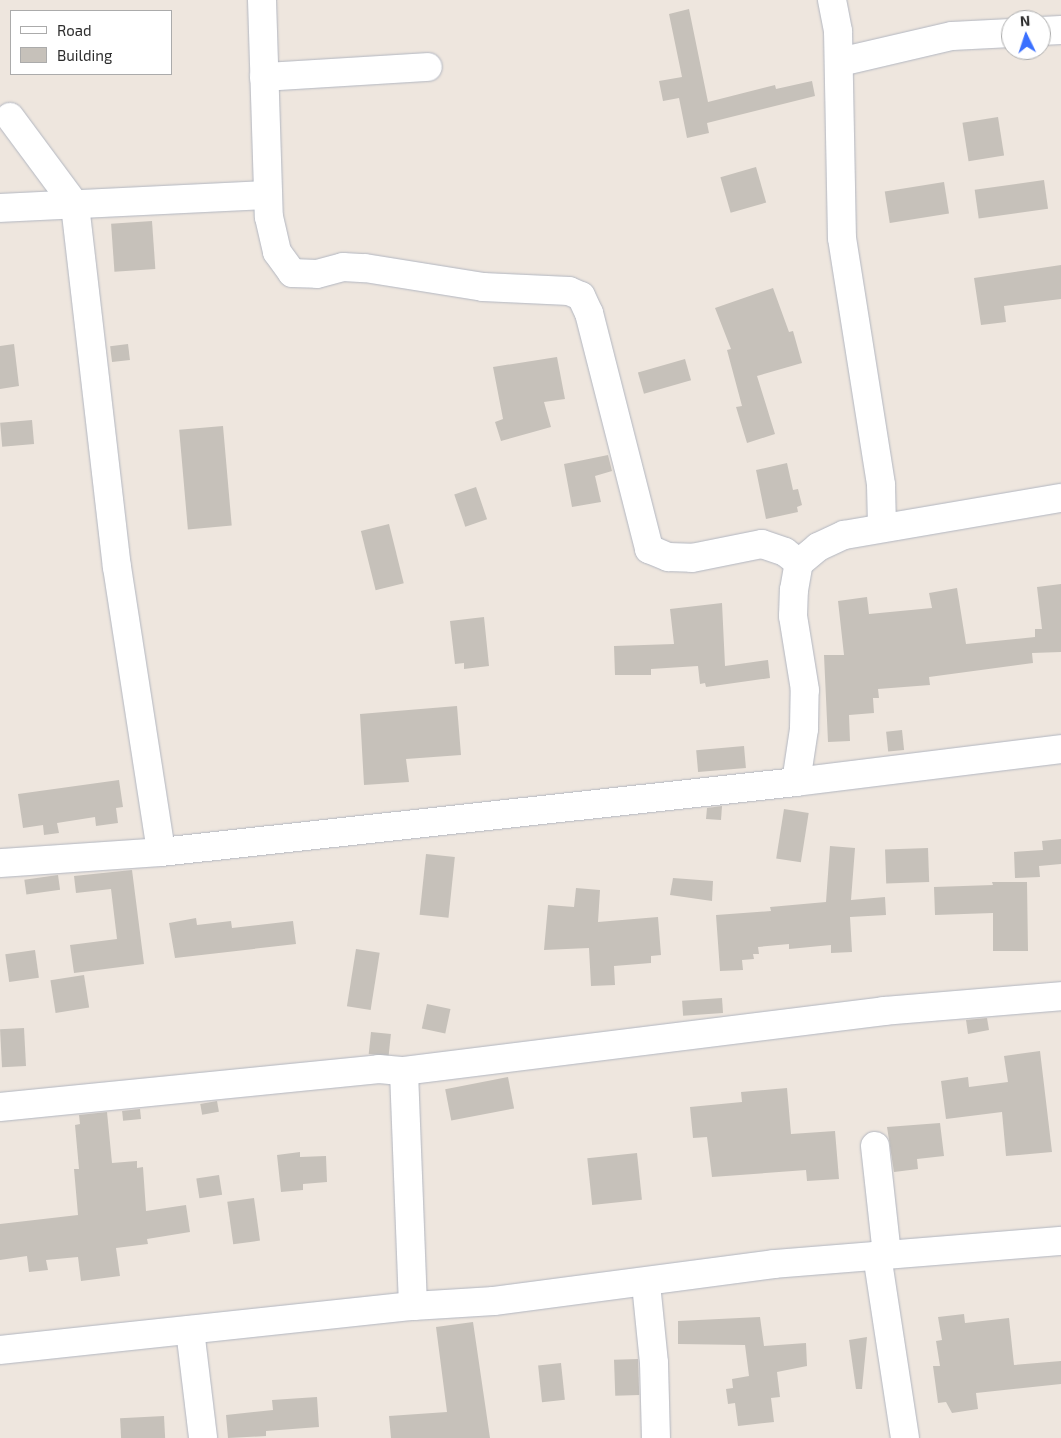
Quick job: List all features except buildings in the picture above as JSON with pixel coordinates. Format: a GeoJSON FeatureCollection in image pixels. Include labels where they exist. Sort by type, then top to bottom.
{"type":"FeatureCollection","features":[{"type":"Feature","properties":{"kind":"street"},"geometry":{"type":"LineString","coordinates":[[262,0],[268,195],[277,252],[292,273],[317,274],[343,267],[365,268],[483,287],[570,291],[581,296],[589,312],[649,549],[668,557],[692,558],[762,544],[786,552],[799,563]]}},
{"type":"Feature","properties":{"kind":"street"},"geometry":{"type":"LineString","coordinates":[[832,0],[838,31],[840,62],[842,238],[881,485],[882,527]]}},
{"type":"Feature","properties":{"kind":"street"},"geometry":{"type":"LineString","coordinates":[[840,62],[952,36],[1001,34]]}},
{"type":"Feature","properties":{"kind":"street"},"geometry":{"type":"LineString","coordinates":[[264,77],[428,67]]}},
{"type":"Feature","properties":{"kind":"street"},"geometry":{"type":"LineString","coordinates":[[10,117],[75,205],[117,567],[161,852]]}},
{"type":"Feature","properties":{"kind":"street"},"geometry":{"type":"LineString","coordinates":[[0,208],[268,195]]}},
{"type":"Feature","properties":{"kind":"street"},"geometry":{"type":"LineString","coordinates":[[796,782],[804,729],[805,690],[793,616],[794,590],[799,563],[818,546],[844,535],[1061,498]]}},
{"type":"Feature","properties":{"kind":"street"},"geometry":{"type":"LineString","coordinates":[[0,863],[161,852],[796,782],[1061,749]]}},
{"type":"Feature","properties":{"kind":"street"},"geometry":{"type":"LineString","coordinates":[[0,1107],[379,1069],[404,1071],[884,1011],[1061,996]]}},
{"type":"Feature","properties":{"kind":"street"},"geometry":{"type":"LineString","coordinates":[[404,1071],[414,1306]]}},
{"type":"Feature","properties":{"kind":"street"},"geometry":{"type":"LineString","coordinates":[[875,1146],[882,1255],[905,1438]]}},
{"type":"Feature","properties":{"kind":"street"},"geometry":{"type":"LineString","coordinates":[[0,1350],[414,1306],[494,1301],[646,1284],[774,1264],[1061,1241]]}},
{"type":"Feature","properties":{"kind":"street"},"geometry":{"type":"LineString","coordinates":[[646,1284],[654,1363],[656,1438]]}},
{"type":"Feature","properties":{"kind":"street"},"geometry":{"type":"LineString","coordinates":[[190,1330],[203,1438]]}}]}
